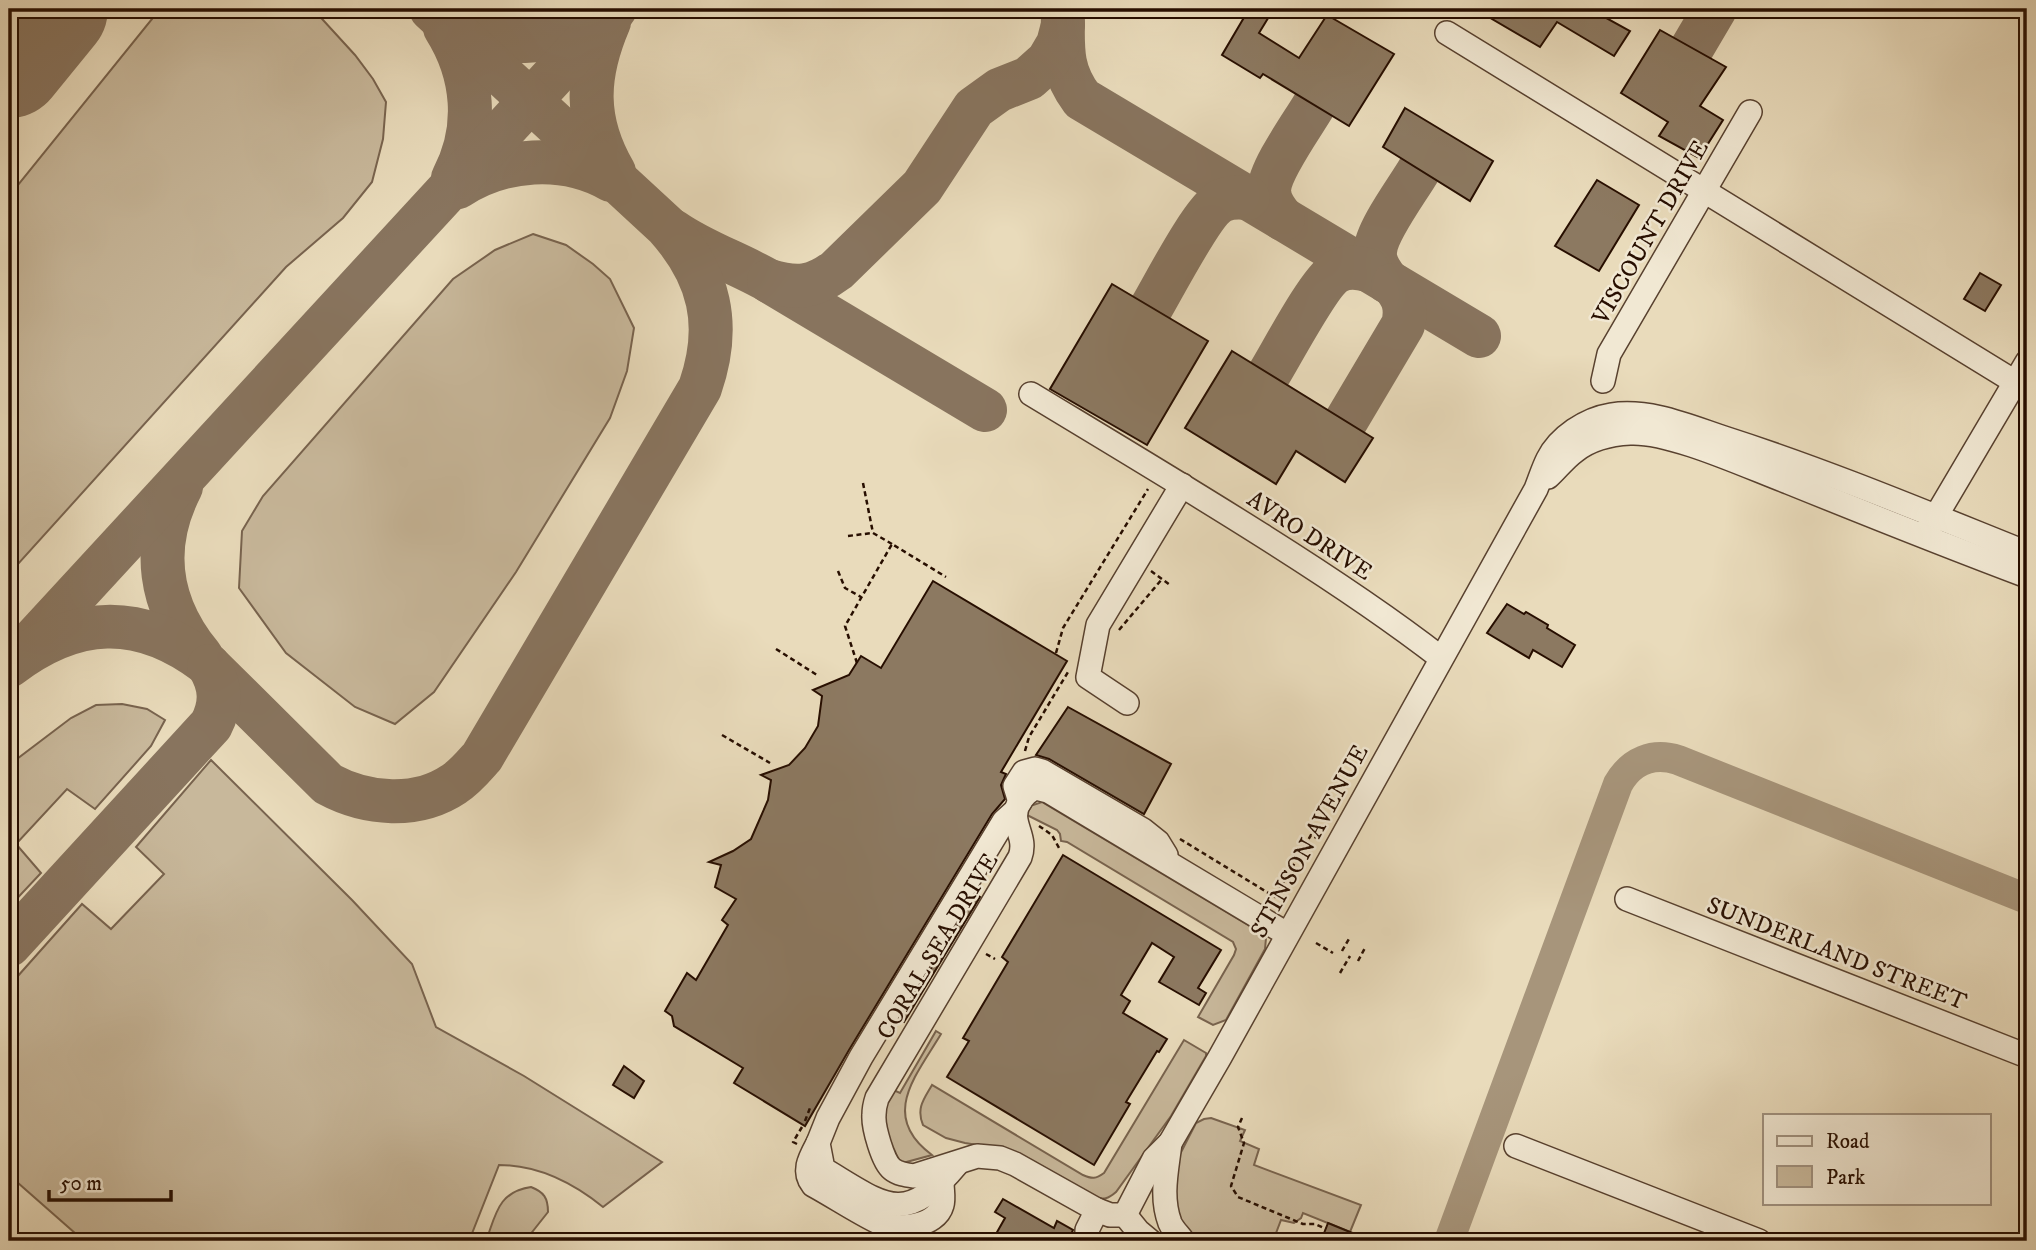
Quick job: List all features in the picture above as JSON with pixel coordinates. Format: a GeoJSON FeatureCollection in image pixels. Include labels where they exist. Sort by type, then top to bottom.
{"type":"FeatureCollection","features":[{"type":"Feature","properties":{"kind":"street"},"geometry":{"type":"LineString","coordinates":[[1447,33],[2015,382]]}},
{"type":"Feature","properties":{"kind":"street","name":"VISCOUNT DRIVE"},"geometry":{"type":"LineString","coordinates":[[1603,381],[1609,354],[1750,112]]}},
{"type":"Feature","properties":{"kind":"street"},"geometry":{"type":"LineString","coordinates":[[1924,537],[2027,362]]}},
{"type":"Feature","properties":{"kind":"street","name":"AVRO DRIVE"},"geometry":{"type":"LineString","coordinates":[[1031,394],[1149,474],[1182,485],[1376,609],[1441,658]]}},
{"type":"Feature","properties":{"kind":"street"},"geometry":{"type":"LineString","coordinates":[[1536,489],[1549,457],[1559,443],[1573,431],[1591,420],[1609,415],[1650,415],[1787,458],[2027,553]]}},
{"type":"Feature","properties":{"kind":"street"},"geometry":{"type":"LineString","coordinates":[[1536,489],[1574,451],[1591,442],[1633,433],[1658,436],[1756,470],[2027,576]]}},
{"type":"Feature","properties":{"kind":"street"},"geometry":{"type":"LineString","coordinates":[[1127,702],[1088,677],[1098,625],[1182,485]]}},
{"type":"Feature","properties":{"kind":"street","name":"STINSON AVENUE"},"geometry":{"type":"LineString","coordinates":[[1125,1215],[1154,1159],[1170,1143],[1220,1058],[1536,489]]}},
{"type":"Feature","properties":{"kind":"street"},"geometry":{"type":"LineString","coordinates":[[958,1163],[942,1183],[918,1201],[896,1206],[878,1202],[823,1169],[818,1143],[828,1118],[861,1057],[1004,821],[1030,791],[1036,788],[1048,791],[1287,934]]}},
{"type":"Feature","properties":{"kind":"street","name":"CORAL SEA DRIVE"},"geometry":{"type":"LineString","coordinates":[[1017,807],[1016,825],[1024,844],[1020,857],[877,1098],[874,1124],[886,1163],[893,1171],[914,1176],[977,1156],[1000,1158],[1097,1210],[1110,1215],[1125,1215]]}},
{"type":"Feature","properties":{"kind":"street","name":"SUNDERLAND STREET"},"geometry":{"type":"LineString","coordinates":[[1627,899],[2027,1056]]}},
{"type":"Feature","properties":{"kind":"street"},"geometry":{"type":"LineString","coordinates":[[1170,1143],[1165,1182],[1166,1210],[1171,1225],[1183,1241]]}},
{"type":"Feature","properties":{"kind":"street"},"geometry":{"type":"LineString","coordinates":[[1516,1146],[1759,1241]]}},
{"type":"Feature","properties":{"kind":"street"},"geometry":{"type":"LineString","coordinates":[[1087,1241],[1087,1230],[1097,1210]]}},
{"type":"Feature","properties":{"kind":"street"},"geometry":{"type":"LineString","coordinates":[[1125,1215],[1150,1241]]}},
{"type":"Feature","properties":{"kind":"path"},"geometry":{"type":"LineString","coordinates":[[1056,653],[1063,628],[1149,474]]}},
{"type":"Feature","properties":{"kind":"path"},"geometry":{"type":"LineString","coordinates":[[863,483],[873,533]]}},
{"type":"Feature","properties":{"kind":"path"},"geometry":{"type":"LineString","coordinates":[[848,536],[873,533],[946,577]]}},
{"type":"Feature","properties":{"kind":"path"},"geometry":{"type":"LineString","coordinates":[[857,663],[845,626],[892,544]]}},
{"type":"Feature","properties":{"kind":"path"},"geometry":{"type":"LineString","coordinates":[[838,571],[845,588],[861,597]]}},
{"type":"Feature","properties":{"kind":"path"},"geometry":{"type":"LineString","coordinates":[[776,649],[817,675]]}},
{"type":"Feature","properties":{"kind":"path"},"geometry":{"type":"LineString","coordinates":[[722,735],[771,763]]}},
{"type":"Feature","properties":{"kind":"path"},"geometry":{"type":"LineString","coordinates":[[1171,833],[1275,897],[1311,835],[1335,849]]}},
{"type":"Feature","properties":{"kind":"path"},"geometry":{"type":"LineString","coordinates":[[1342,951],[1350,937]]}},
{"type":"Feature","properties":{"kind":"path"},"geometry":{"type":"LineString","coordinates":[[1316,943],[1333,953]]}},
{"type":"Feature","properties":{"kind":"path"},"geometry":{"type":"LineString","coordinates":[[1358,961],[1366,946]]}},
{"type":"Feature","properties":{"kind":"path"},"geometry":{"type":"LineString","coordinates":[[1340,973],[1350,956]]}},
{"type":"Feature","properties":{"kind":"path"},"geometry":{"type":"LineString","coordinates":[[1242,1118],[1238,1127],[1244,1143],[1231,1186],[1238,1197],[1303,1224],[1315,1224],[1326,1229]]}},
{"type":"Feature","properties":{"kind":"path"},"geometry":{"type":"LineString","coordinates":[[1383,1241],[1387,1238]]}},
{"type":"Feature","properties":{"kind":"green space"},"geometry":{"type":"Polygon","coordinates":[[[160,9],[313,9],[355,55],[386,102],[383,139],[372,182],[343,218],[286,267],[9,574],[9,196],[160,9]]]}},
{"type":"Feature","properties":{"kind":"green space"},"geometry":{"type":"Polygon","coordinates":[[[533,234],[566,245],[610,279],[634,328],[627,371],[610,418],[516,572],[434,692],[395,724],[355,707],[286,653],[239,588],[242,531],[263,496],[453,279],[495,250],[533,234]]]}},
{"type":"Feature","properties":{"kind":"green space"},"geometry":{"type":"Polygon","coordinates":[[[122,704],[147,709],[165,720],[151,746],[95,809],[67,789],[16,844],[41,873],[9,907],[9,765],[71,718],[96,705],[122,704]]]}},
{"type":"Feature","properties":{"kind":"green space"},"geometry":{"type":"Polygon","coordinates":[[[211,760],[352,900],[412,964],[436,1027],[524,1076],[662,1162],[603,1207],[554,1177],[527,1168],[499,1165],[469,1241],[84,1241],[9,1175],[9,986],[82,904],[111,929],[164,874],[136,847],[211,760]]]}},
{"type":"Feature","properties":{"kind":"green space"},"geometry":{"type":"Polygon","coordinates":[[[1042,802],[1263,934],[1266,938],[1265,949],[1226,1020],[1213,1025],[1198,1017],[1234,955],[1236,949],[1233,942],[1067,842],[1061,841],[1057,830],[1025,814],[1030,806],[1042,802]]]}},
{"type":"Feature","properties":{"kind":"green space"},"geometry":{"type":"Polygon","coordinates":[[[936,1031],[941,1034],[913,1080],[905,1111],[908,1126],[916,1140],[932,1155],[899,1164],[892,1155],[882,1103],[889,1088],[900,1093],[936,1031]]]}},
{"type":"Feature","properties":{"kind":"green space"},"geometry":{"type":"Polygon","coordinates":[[[1184,1040],[1206,1053],[1206,1056],[1171,1116],[1116,1192],[1106,1198],[1094,1197],[997,1148],[946,1138],[923,1125],[921,1119],[922,1104],[932,1085],[1083,1175],[1096,1177],[1104,1173],[1184,1040]]]}},
{"type":"Feature","properties":{"kind":"green space"},"geometry":{"type":"Polygon","coordinates":[[[1211,1118],[1245,1130],[1240,1141],[1259,1149],[1254,1165],[1361,1205],[1350,1232],[1303,1213],[1294,1223],[1281,1220],[1273,1241],[1191,1241],[1174,1217],[1175,1164],[1196,1123],[1211,1118]]]}},
{"type":"Feature","properties":{"kind":"green space"},"geometry":{"type":"Polygon","coordinates":[[[531,1187],[544,1196],[548,1212],[525,1241],[486,1241],[496,1213],[505,1199],[531,1187]]]}},
{"type":"Feature","properties":{"kind":"building"},"geometry":{"type":"Polygon","coordinates":[[[1249,9],[1258,9],[1270,15],[1259,33],[1299,58],[1327,15],[1394,54],[1349,126],[1263,74],[1260,78],[1222,55],[1249,9]]]}},
{"type":"Feature","properties":{"kind":"building"},"geometry":{"type":"Polygon","coordinates":[[[1475,9],[1590,9],[1630,31],[1614,56],[1557,22],[1540,47],[1475,9]]]}},
{"type":"Feature","properties":{"kind":"building"},"geometry":{"type":"Polygon","coordinates":[[[1660,30],[1726,67],[1700,106],[1723,120],[1699,158],[1659,136],[1668,122],[1621,93],[1660,30]]]}},
{"type":"Feature","properties":{"kind":"building"},"geometry":{"type":"Polygon","coordinates":[[[1405,108],[1493,161],[1470,201],[1383,147],[1405,108]]]}},
{"type":"Feature","properties":{"kind":"building"},"geometry":{"type":"Polygon","coordinates":[[[1597,180],[1639,205],[1599,271],[1555,246],[1597,180]]]}},
{"type":"Feature","properties":{"kind":"building"},"geometry":{"type":"Polygon","coordinates":[[[1980,273],[2001,285],[1985,311],[1964,299],[1980,273]]]}},
{"type":"Feature","properties":{"kind":"building"},"geometry":{"type":"Polygon","coordinates":[[[1112,284],[1208,341],[1147,445],[1050,389],[1112,284]]]}},
{"type":"Feature","properties":{"kind":"building"},"geometry":{"type":"Polygon","coordinates":[[[1232,351],[1373,438],[1345,482],[1296,451],[1276,484],[1185,428],[1232,351]]]}},
{"type":"Feature","properties":{"kind":"building"},"geometry":{"type":"Polygon","coordinates":[[[933,581],[1067,661],[1001,772],[1006,774],[1001,785],[1005,799],[992,814],[805,1126],[734,1083],[743,1068],[674,1026],[672,1016],[665,1011],[687,973],[696,980],[728,925],[722,920],[736,899],[715,887],[721,865],[709,862],[751,839],[768,800],[771,780],[761,775],[789,765],[805,748],[818,726],[822,696],[813,690],[849,675],[861,656],[881,668],[933,581]]]}},
{"type":"Feature","properties":{"kind":"building"},"geometry":{"type":"Polygon","coordinates":[[[1507,604],[1548,625],[1547,628],[1575,645],[1562,667],[1533,650],[1529,658],[1487,633],[1507,604]]]}},
{"type":"Feature","properties":{"kind":"building"},"geometry":{"type":"Polygon","coordinates":[[[1068,707],[1171,764],[1144,814],[1049,759],[1036,755],[1068,707]]]}},
{"type":"Feature","properties":{"kind":"building"},"geometry":{"type":"Polygon","coordinates":[[[1063,855],[1221,950],[1198,988],[1206,993],[1199,1005],[1159,982],[1174,957],[1152,943],[1121,995],[1130,1001],[1123,1013],[1167,1039],[1126,1102],[1130,1104],[1094,1165],[947,1077],[969,1041],[963,1038],[1008,962],[1002,957],[1063,855]]]}},
{"type":"Feature","properties":{"kind":"building"},"geometry":{"type":"Polygon","coordinates":[[[976,894],[980,897],[904,1022],[900,1020],[976,894]]]}},
{"type":"Feature","properties":{"kind":"building"},"geometry":{"type":"Polygon","coordinates":[[[624,1066],[644,1081],[634,1098],[613,1085],[624,1066]]]}},
{"type":"Feature","properties":{"kind":"building"},"geometry":{"type":"Polygon","coordinates":[[[1003,1199],[1054,1228],[1057,1221],[1073,1230],[1070,1237],[1073,1241],[992,1241],[1005,1218],[995,1212],[1003,1199]]]}},
{"type":"Feature","properties":{"kind":"building"},"geometry":{"type":"Polygon","coordinates":[[[1328,1223],[1372,1241],[1321,1241],[1328,1223]]]}},
{"type":"Feature","properties":{"kind":"waterway"},"geometry":{"type":"LineString","coordinates":[[1449,1241],[1618,784],[1636,764],[1660,757],[1678,760],[2027,899]]}},
{"type":"Feature","properties":{"kind":"taxiway"},"geometry":{"type":"LineString","coordinates":[[9,666],[58,637],[82,630],[131,628],[156,635],[181,646],[206,663],[328,784],[375,800],[408,801],[440,792],[462,778],[482,757],[700,388],[707,365],[711,322],[702,282],[681,244],[666,226],[431,9]]}},
{"type":"Feature","properties":{"kind":"taxiway"},"geometry":{"type":"LineString","coordinates":[[29,645],[615,9]]}},
{"type":"Feature","properties":{"kind":"taxiway"},"geometry":{"type":"LineString","coordinates":[[1063,9],[1066,67],[1082,99],[1479,336]]}},
{"type":"Feature","properties":{"kind":"taxiway"},"geometry":{"type":"LineString","coordinates":[[1692,48],[1715,9]]}},
{"type":"Feature","properties":{"kind":"taxiway"},"geometry":{"type":"LineString","coordinates":[[454,24],[490,38],[528,41],[566,34],[601,18]]}},
{"type":"Feature","properties":{"kind":"taxiway"},"geometry":{"type":"LineString","coordinates":[[609,22],[596,61],[592,98],[597,134],[614,172]]}},
{"type":"Feature","properties":{"kind":"taxiway"},"geometry":{"type":"LineString","coordinates":[[769,281],[796,286],[812,284],[837,270],[922,187],[974,108],[999,90],[1029,78],[1048,61],[1058,44],[1063,25]]}},
{"type":"Feature","properties":{"kind":"taxiway"},"geometry":{"type":"LineString","coordinates":[[445,28],[462,64],[470,102],[467,140],[453,178]]}},
{"type":"Feature","properties":{"kind":"taxiway"},"geometry":{"type":"LineString","coordinates":[[1283,219],[1270,198],[1271,181],[1281,159],[1314,105]]}},
{"type":"Feature","properties":{"kind":"taxiway"},"geometry":{"type":"LineString","coordinates":[[458,187],[494,170],[533,162],[573,166],[611,180]]}},
{"type":"Feature","properties":{"kind":"taxiway"},"geometry":{"type":"LineString","coordinates":[[1388,282],[1376,260],[1377,243],[1386,222],[1419,170]]}},
{"type":"Feature","properties":{"kind":"taxiway"},"geometry":{"type":"LineString","coordinates":[[1151,308],[1194,233],[1213,207],[1227,199],[1248,198]]}},
{"type":"Feature","properties":{"kind":"taxiway"},"geometry":{"type":"LineString","coordinates":[[673,231],[769,281],[985,410]]}},
{"type":"Feature","properties":{"kind":"taxiway"},"geometry":{"type":"LineString","coordinates":[[1269,374],[1329,278],[1344,269],[1368,270]]}},
{"type":"Feature","properties":{"kind":"taxiway"},"geometry":{"type":"LineString","coordinates":[[1346,421],[1403,325],[1404,304],[1393,285]]}},
{"type":"Feature","properties":{"kind":"taxiway"},"geometry":{"type":"LineString","coordinates":[[181,487],[165,532],[164,575],[176,617],[201,656]]}},
{"type":"Feature","properties":{"kind":"taxiway"},"geometry":{"type":"LineString","coordinates":[[9,945],[211,725],[219,695],[209,666]]}},
{"type":"Feature","properties":{"kind":"runway"},"geometry":{"type":"LineString","coordinates":[[9,63],[53,9]]}}]}
